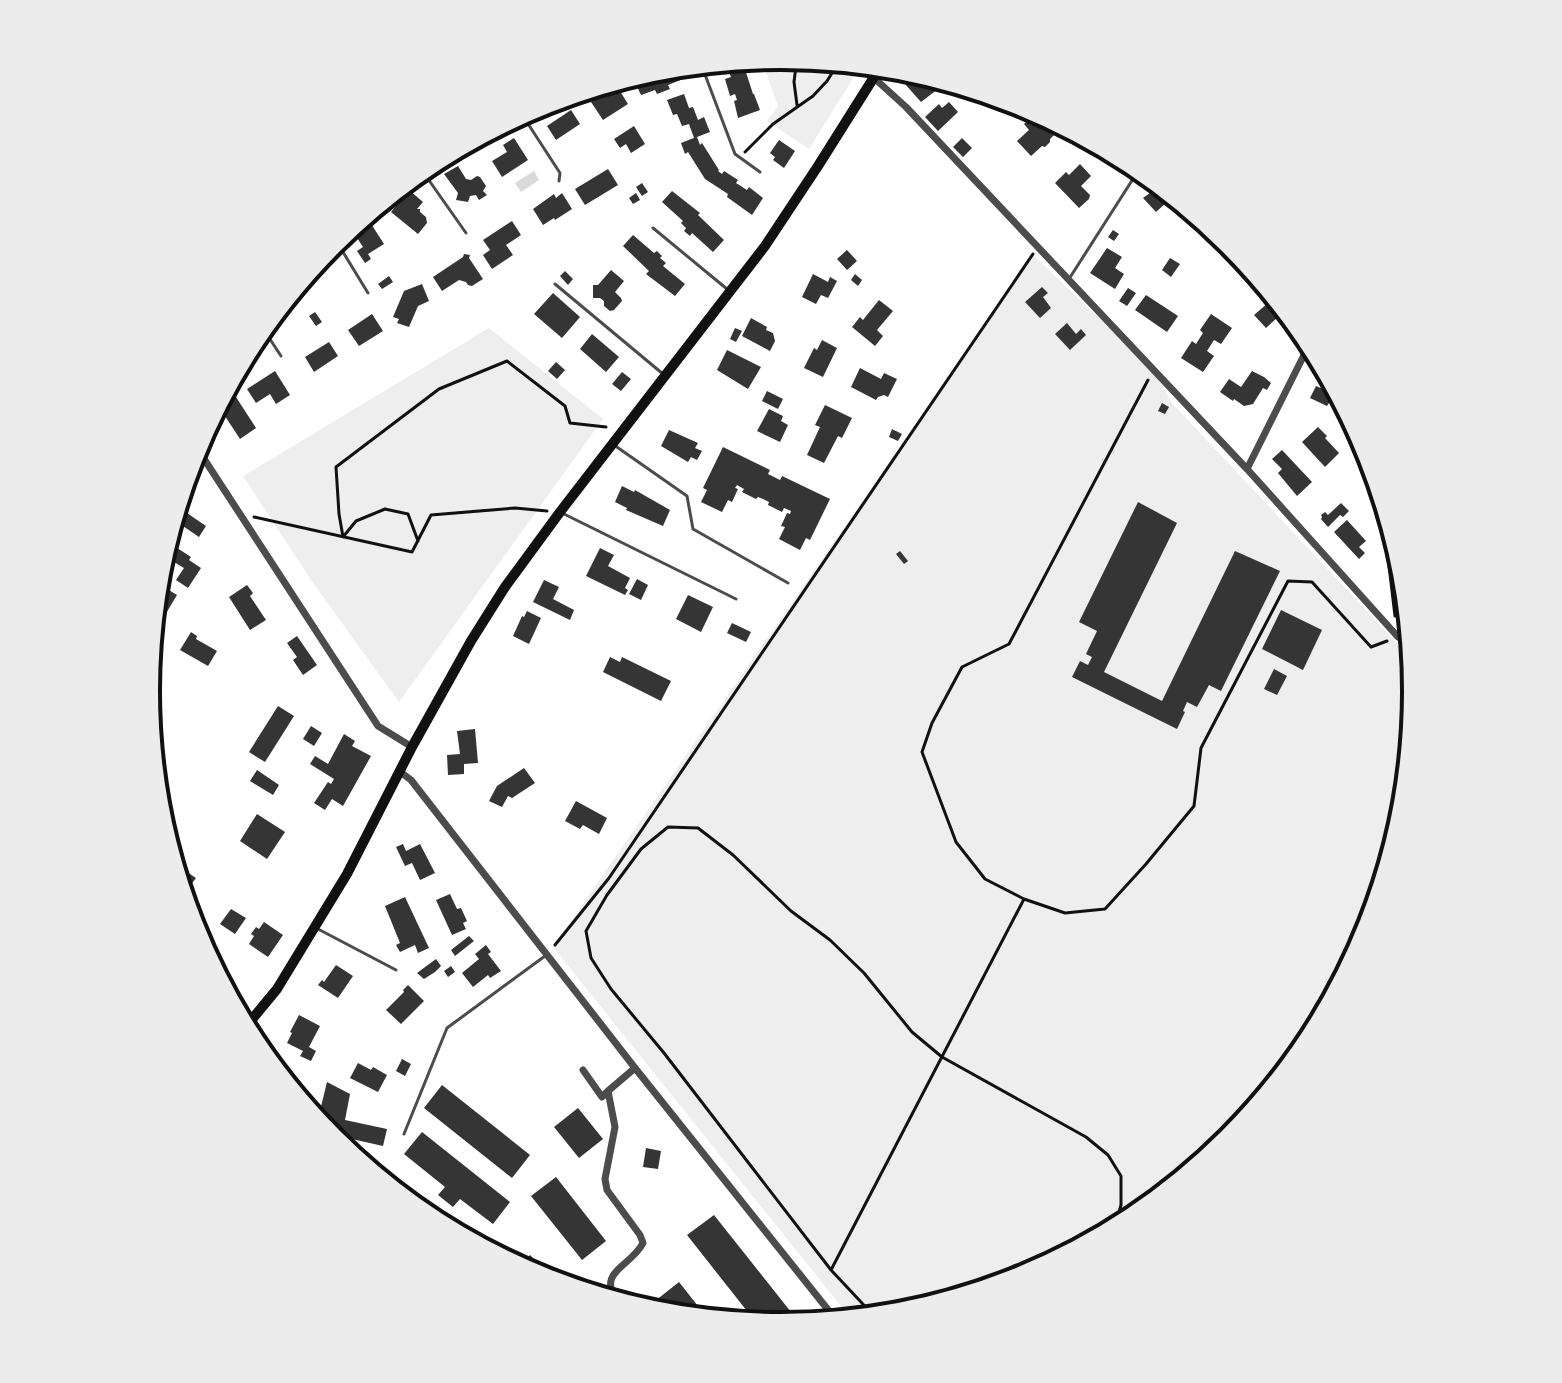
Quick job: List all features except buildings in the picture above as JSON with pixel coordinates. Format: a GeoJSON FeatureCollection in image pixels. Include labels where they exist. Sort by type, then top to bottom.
{"type":"FeatureCollection","features":[{"type":"Feature","properties":{"kind":"main road"},"geometry":{"type":"LineString","coordinates":[[253,1018],[277,989],[347,874],[412,747],[505,587],[730,292],[792,206],[873,77]]}},
{"type":"Feature","properties":{"kind":"street"},"geometry":{"type":"LineString","coordinates":[[873,77],[906,107],[1247,469],[1398,637]]}},
{"type":"Feature","properties":{"kind":"street"},"geometry":{"type":"LineString","coordinates":[[1247,469],[1304,356]]}},
{"type":"Feature","properties":{"kind":"street"},"geometry":{"type":"LineString","coordinates":[[205,460],[378,726],[412,747]]}},
{"type":"Feature","properties":{"kind":"street"},"geometry":{"type":"LineString","coordinates":[[399,771],[411,780],[829,1311]]}},
{"type":"Feature","properties":{"kind":"street"},"geometry":{"type":"LineString","coordinates":[[583,1070],[602,1097],[635,1068]]}},
{"type":"Feature","properties":{"kind":"street"},"geometry":{"type":"LineString","coordinates":[[608,1091],[615,1127],[605,1179],[607,1190],[643,1243],[638,1254],[614,1272],[611,1289]]}},
{"type":"Feature","properties":{"kind":"lane"},"geometry":{"type":"LineString","coordinates":[[705,75],[735,154],[760,172]]}},
{"type":"Feature","properties":{"kind":"lane"},"geometry":{"type":"LineString","coordinates":[[528,124],[560,173],[559,181]]}},
{"type":"Feature","properties":{"kind":"lane"},"geometry":{"type":"LineString","coordinates":[[429,180],[466,233]]}},
{"type":"Feature","properties":{"kind":"lane"},"geometry":{"type":"LineString","coordinates":[[1068,280],[1133,180]]}},
{"type":"Feature","properties":{"kind":"lane"},"geometry":{"type":"LineString","coordinates":[[653,228],[730,292]]}},
{"type":"Feature","properties":{"kind":"lane"},"geometry":{"type":"LineString","coordinates":[[343,251],[368,293]]}},
{"type":"Feature","properties":{"kind":"lane"},"geometry":{"type":"LineString","coordinates":[[555,284],[665,376]]}},
{"type":"Feature","properties":{"kind":"lane"},"geometry":{"type":"LineString","coordinates":[[269,338],[281,356]]}},
{"type":"Feature","properties":{"kind":"lane"},"geometry":{"type":"LineString","coordinates":[[613,444],[687,496],[693,529],[788,583]]}},
{"type":"Feature","properties":{"kind":"lane"},"geometry":{"type":"LineString","coordinates":[[560,512],[736,599]]}},
{"type":"Feature","properties":{"kind":"lane"},"geometry":{"type":"LineString","coordinates":[[315,928],[396,970]]}},
{"type":"Feature","properties":{"kind":"lane"},"geometry":{"type":"LineString","coordinates":[[404,1134],[447,1028],[548,955]]}},
{"type":"Feature","properties":{"kind":"path"},"geometry":{"type":"LineString","coordinates":[[795,70],[797,107]]}},
{"type":"Feature","properties":{"kind":"path"},"geometry":{"type":"LineString","coordinates":[[739,157],[773,124],[820,88],[832,72]]}},
{"type":"Feature","properties":{"kind":"path"},"geometry":{"type":"LineString","coordinates":[[548,955],[609,878],[1037,248]]}},
{"type":"Feature","properties":{"kind":"path"},"geometry":{"type":"LineString","coordinates":[[343,537],[336,467],[439,389],[507,361],[565,406],[570,423],[606,427]]}},
{"type":"Feature","properties":{"kind":"path"},"geometry":{"type":"LineString","coordinates":[[1153,370],[1009,644],[962,667],[932,723],[922,752],[956,842],[985,879],[1024,899],[1065,913],[1105,909],[1194,806],[1201,748],[1288,581],[1312,582],[1371,647],[1398,637],[1388,560]]}},
{"type":"Feature","properties":{"kind":"path"},"geometry":{"type":"LineString","coordinates":[[238,514],[412,552],[431,515],[515,508],[560,512]]}},
{"type":"Feature","properties":{"kind":"path"},"geometry":{"type":"LineString","coordinates":[[343,537],[356,521],[385,509],[408,514],[418,541]]}},
{"type":"Feature","properties":{"kind":"path"},"geometry":{"type":"LineString","coordinates":[[866,1307],[831,1270],[611,989],[591,958],[586,931],[607,895],[641,849],[668,827],[698,828],[733,855],[791,911],[830,940],[864,973],[912,1032],[942,1057],[1086,1137],[1108,1155],[1121,1176],[1119,1213]]}},
{"type":"Feature","properties":{"kind":"path"},"geometry":{"type":"LineString","coordinates":[[831,1270],[1024,899]]}},
{"type":"Feature","properties":{"kind":"shaded area"},"geometry":{"type":"Polygon","coordinates":[[[765,70],[856,74],[809,149],[767,121],[778,106],[765,70]]]}},
{"type":"Feature","properties":{"kind":"shaded area"},"geometry":{"type":"Polygon","coordinates":[[[534,171],[539,180],[521,192],[515,183],[534,171]]]}},
{"type":"Feature","properties":{"kind":"shaded area"},"geometry":{"type":"Polygon","coordinates":[[[1033,255],[1153,370],[1172,403],[1401,647],[1401,732],[1391,813],[1381,852],[1355,929],[1298,1037],[1274,1070],[1220,1131],[1159,1185],[1092,1230],[1019,1266],[981,1280],[902,1301],[844,1310],[553,947],[1033,255]]]}},
{"type":"Feature","properties":{"kind":"shaded area"},"geometry":{"type":"Polygon","coordinates":[[[489,328],[603,419],[399,702],[313,583],[243,476],[489,328]]]}}]}
